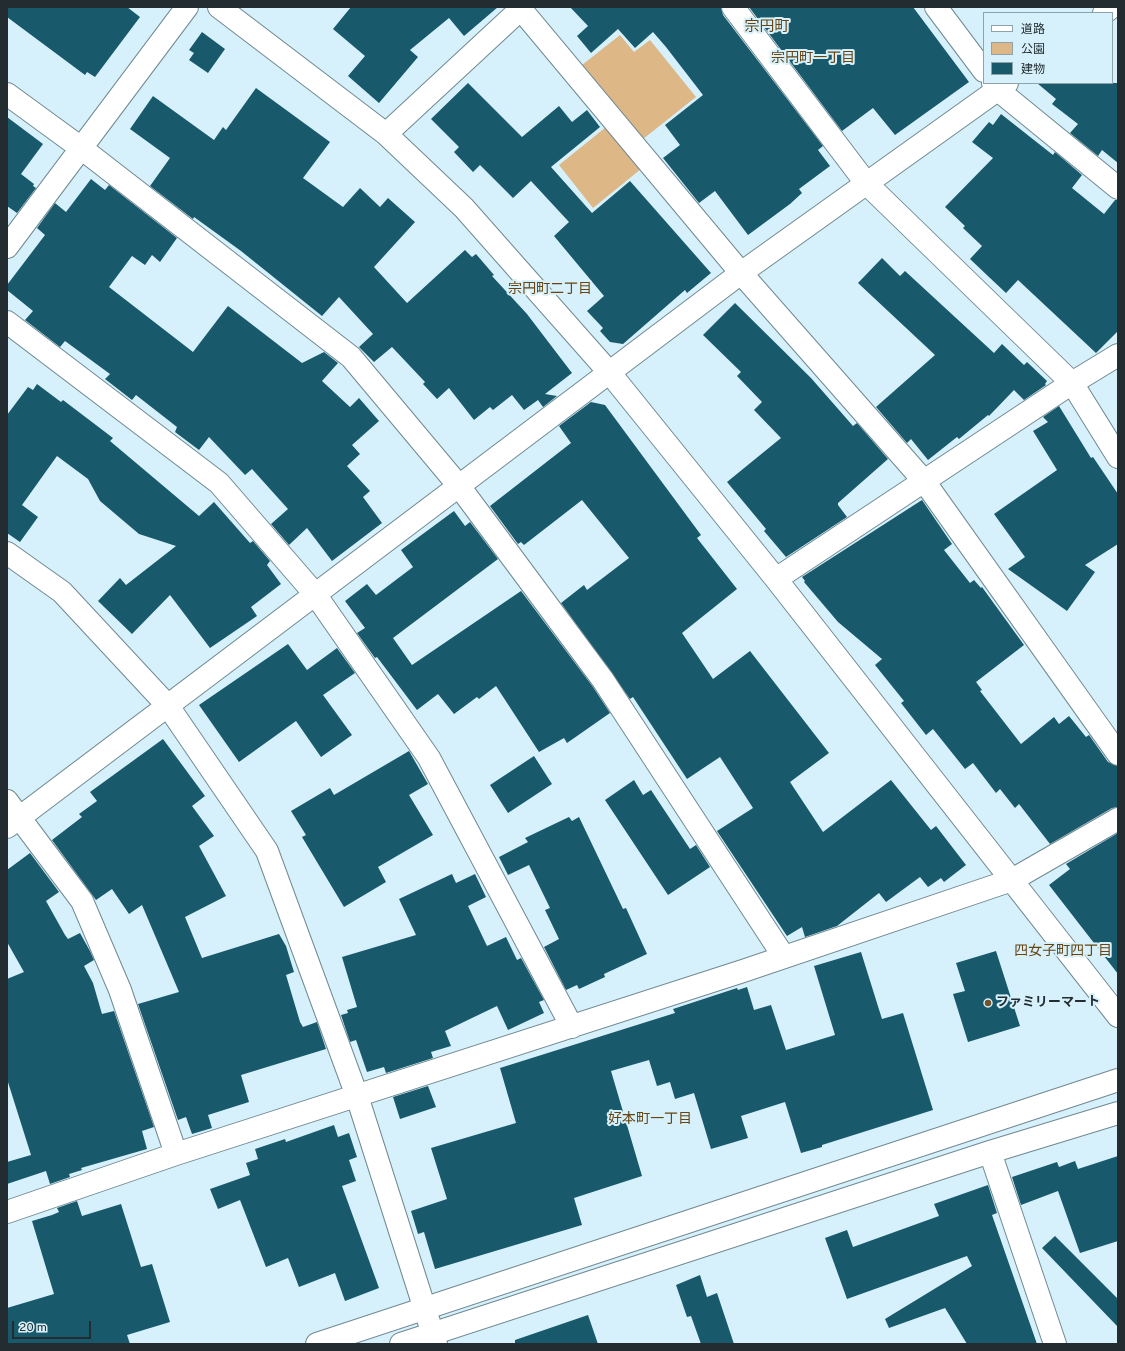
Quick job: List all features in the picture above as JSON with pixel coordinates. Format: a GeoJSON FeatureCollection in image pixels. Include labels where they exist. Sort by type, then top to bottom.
{"type":"FeatureCollection","features":[{"type":"Feature","properties":{"kind":"street"},"geometry":{"type":"LineString","coordinates":[[7,247],[187,7]]}},
{"type":"Feature","properties":{"kind":"street"},"geometry":{"type":"LineString","coordinates":[[219,7],[386,134],[464,208],[609,372],[776,579],[1118,1016]]}},
{"type":"Feature","properties":{"kind":"street"},"geometry":{"type":"LineString","coordinates":[[734,7],[866,182],[1072,383],[1118,457]]}},
{"type":"Feature","properties":{"kind":"street"},"geometry":{"type":"LineString","coordinates":[[936,7],[983,70]]}},
{"type":"Feature","properties":{"kind":"street"},"geometry":{"type":"LineString","coordinates":[[386,134],[521,8],[741,273],[924,482],[1118,754]]}},
{"type":"Feature","properties":{"kind":"street"},"geometry":{"type":"LineString","coordinates":[[176,1154],[120,990],[82,901],[12,815],[168,706],[314,594],[741,273],[999,85],[1118,188]]}},
{"type":"Feature","properties":{"kind":"street"},"geometry":{"type":"LineString","coordinates":[[7,94],[81,148],[351,357],[459,486],[603,680],[784,957]]}},
{"type":"Feature","properties":{"kind":"street"},"geometry":{"type":"LineString","coordinates":[[7,322],[219,483],[314,594],[429,758],[572,1027]]}},
{"type":"Feature","properties":{"kind":"street"},"geometry":{"type":"LineString","coordinates":[[776,579],[1072,383],[1118,355]]}},
{"type":"Feature","properties":{"kind":"street"},"geometry":{"type":"LineString","coordinates":[[7,553],[62,592],[168,706],[267,851],[357,1096],[426,1308],[434,1339]]}},
{"type":"Feature","properties":{"kind":"street"},"geometry":{"type":"LineString","coordinates":[[7,1212],[176,1154],[572,1027],[1012,880],[1118,819]]}},
{"type":"Feature","properties":{"kind":"street"},"geometry":{"type":"LineString","coordinates":[[317,1344],[1118,1080]]}},
{"type":"Feature","properties":{"kind":"street"},"geometry":{"type":"LineString","coordinates":[[401,1344],[434,1339],[990,1152],[1118,1112]]}},
{"type":"Feature","properties":{"kind":"street"},"geometry":{"type":"LineString","coordinates":[[990,1152],[1055,1344]]}},
{"type":"Feature","properties":{"kind":"green space"},"geometry":{"type":"Polygon","coordinates":[[[620,35],[634,52],[650,40],[696,97],[643,139],[582,65],[620,35]]]}},
{"type":"Feature","properties":{"kind":"green space"},"geometry":{"type":"Polygon","coordinates":[[[606,127],[641,169],[593,208],[559,165],[606,127]]]}},
{"type":"Feature","properties":{"kind":"building"},"geometry":{"type":"Polygon","coordinates":[[[7,7],[127,7],[140,17],[95,77],[87,72],[85,75],[7,17],[7,7]]]}},
{"type":"Feature","properties":{"kind":"building"},"geometry":{"type":"Polygon","coordinates":[[[351,7],[498,7],[464,36],[449,18],[410,50],[418,57],[379,103],[348,76],[365,56],[333,29],[351,7]]]}},
{"type":"Feature","properties":{"kind":"building"},"geometry":{"type":"Polygon","coordinates":[[[570,7],[721,7],[723,15],[823,146],[818,150],[830,166],[799,189],[802,193],[790,204],[748,235],[715,191],[699,203],[663,158],[680,145],[665,125],[703,95],[666,47],[653,32],[635,48],[618,29],[591,53],[577,36],[588,26],[570,7]]]}},
{"type":"Feature","properties":{"kind":"building"},"geometry":{"type":"Polygon","coordinates":[[[749,7],[913,7],[969,82],[895,135],[873,108],[842,131],[749,7]]]}},
{"type":"Feature","properties":{"kind":"building"},"geometry":{"type":"Polygon","coordinates":[[[202,32],[225,49],[208,73],[189,60],[194,53],[189,50],[202,32]]]}},
{"type":"Feature","properties":{"kind":"building"},"geometry":{"type":"Polygon","coordinates":[[[468,83],[522,137],[559,106],[572,122],[587,110],[600,127],[551,167],[592,213],[630,181],[711,273],[687,293],[685,290],[623,344],[610,342],[600,331],[603,328],[587,311],[604,296],[554,236],[569,222],[531,181],[513,198],[480,165],[473,172],[454,152],[459,147],[431,119],[468,83]]]}},
{"type":"Feature","properties":{"kind":"building"},"geometry":{"type":"Polygon","coordinates":[[[1118,83],[1118,163],[1102,150],[1098,156],[1070,133],[1078,124],[1052,104],[1056,99],[1038,84],[1118,83]]]}},
{"type":"Feature","properties":{"kind":"building"},"geometry":{"type":"Polygon","coordinates":[[[256,88],[330,142],[303,178],[343,207],[360,188],[380,207],[388,198],[415,222],[374,267],[407,303],[465,250],[472,257],[476,254],[494,275],[492,276],[527,314],[572,373],[545,394],[557,396],[543,407],[538,400],[524,410],[512,395],[493,410],[490,407],[474,420],[449,388],[437,399],[423,384],[425,382],[392,347],[374,362],[359,347],[373,334],[339,297],[322,316],[241,251],[194,217],[193,219],[150,186],[170,158],[130,129],[153,96],[214,140],[223,127],[226,130],[256,88]]]}},
{"type":"Feature","properties":{"kind":"building"},"geometry":{"type":"Polygon","coordinates":[[[1001,114],[1053,155],[1055,152],[1082,175],[1072,188],[1104,214],[1115,200],[1118,200],[1118,331],[1096,353],[1018,280],[1006,293],[970,259],[982,246],[963,228],[965,226],[945,207],[993,158],[972,142],[989,122],[993,125],[1001,114]]]}},
{"type":"Feature","properties":{"kind":"building"},"geometry":{"type":"Polygon","coordinates":[[[7,117],[43,144],[21,174],[34,184],[33,186],[36,188],[17,213],[7,206],[7,117]]]}},
{"type":"Feature","properties":{"kind":"building"},"geometry":{"type":"Polygon","coordinates":[[[91,179],[105,190],[109,185],[177,238],[160,262],[152,255],[145,265],[132,256],[109,287],[193,352],[228,306],[302,363],[324,352],[338,363],[322,381],[350,407],[359,398],[379,421],[352,445],[360,454],[347,466],[370,491],[363,497],[382,523],[332,561],[307,528],[289,545],[271,524],[288,509],[252,469],[245,475],[209,437],[199,450],[175,432],[177,427],[136,395],[132,400],[105,379],[110,374],[65,341],[60,347],[25,320],[33,311],[7,290],[7,285],[45,235],[37,228],[55,203],[66,212],[91,179]]]}},
{"type":"Feature","properties":{"kind":"building"},"geometry":{"type":"Polygon","coordinates":[[[882,258],[900,276],[905,271],[994,353],[1002,344],[1024,365],[1027,362],[1047,381],[1045,384],[1046,385],[1024,400],[1014,390],[989,416],[988,415],[959,439],[957,437],[928,460],[911,439],[907,443],[876,407],[935,355],[858,283],[882,258]]]}},
{"type":"Feature","properties":{"kind":"building"},"geometry":{"type":"Polygon","coordinates":[[[735,303],[811,378],[853,426],[857,423],[888,459],[838,503],[847,517],[786,557],[764,531],[766,529],[727,482],[781,438],[754,410],[762,402],[737,376],[741,372],[703,335],[735,303]]]}},
{"type":"Feature","properties":{"kind":"building"},"geometry":{"type":"Polygon","coordinates":[[[37,384],[61,402],[63,400],[113,438],[110,441],[199,516],[214,502],[250,543],[253,541],[270,561],[267,565],[281,584],[251,607],[257,616],[210,648],[170,595],[132,634],[98,601],[120,578],[126,585],[176,546],[139,534],[100,501],[88,479],[57,456],[22,505],[38,517],[20,542],[7,533],[7,415],[28,387],[33,390],[37,384]]]}},
{"type":"Feature","properties":{"kind":"building"},"geometry":{"type":"Polygon","coordinates":[[[591,402],[605,405],[701,535],[697,538],[737,589],[682,633],[713,679],[750,651],[829,753],[790,782],[823,832],[891,780],[931,830],[936,826],[966,865],[944,882],[941,878],[928,887],[920,877],[886,902],[879,893],[837,926],[805,937],[802,927],[787,936],[717,831],[753,808],[720,757],[687,779],[633,697],[630,699],[561,603],[584,585],[587,590],[629,558],[582,500],[524,545],[521,542],[518,544],[490,506],[571,443],[559,426],[591,402]]]}},
{"type":"Feature","properties":{"kind":"building"},"geometry":{"type":"Polygon","coordinates":[[[1059,406],[1091,458],[1093,457],[1118,494],[1118,544],[1085,565],[1095,572],[1067,611],[1008,569],[1025,557],[994,514],[1057,470],[1033,431],[1048,422],[1043,417],[1059,406]]]}},
{"type":"Feature","properties":{"kind":"building"},"geometry":{"type":"Polygon","coordinates":[[[922,500],[952,544],[944,550],[970,583],[974,580],[981,588],[982,587],[1024,645],[976,682],[982,690],[980,691],[1021,744],[1054,717],[1059,724],[1069,716],[1086,737],[1089,735],[1108,762],[1118,766],[1118,807],[1112,808],[1050,844],[1019,804],[1015,808],[1000,789],[996,793],[973,763],[965,769],[933,729],[926,735],[901,703],[904,701],[875,665],[882,659],[838,622],[804,582],[805,581],[802,577],[922,500]]]}},
{"type":"Feature","properties":{"kind":"building"},"geometry":{"type":"Polygon","coordinates":[[[454,511],[465,526],[470,522],[498,559],[393,638],[412,665],[521,591],[593,687],[610,713],[567,743],[564,738],[539,752],[496,686],[479,699],[477,697],[454,714],[438,694],[417,710],[357,633],[365,628],[345,601],[367,584],[376,595],[413,567],[401,550],[454,511]]]}},
{"type":"Feature","properties":{"kind":"building"},"geometry":{"type":"Polygon","coordinates":[[[288,644],[307,670],[337,648],[355,673],[323,695],[352,735],[321,757],[296,721],[239,762],[199,705],[288,644]]]}},
{"type":"Feature","properties":{"kind":"building"},"geometry":{"type":"Polygon","coordinates":[[[163,739],[205,796],[192,806],[214,836],[199,846],[226,896],[185,917],[202,958],[279,934],[286,946],[294,972],[286,975],[300,1022],[303,1027],[317,1022],[326,1049],[241,1075],[249,1102],[208,1115],[212,1128],[192,1134],[186,1117],[178,1120],[138,1004],[179,992],[142,905],[129,914],[112,889],[96,900],[52,840],[82,817],[79,814],[97,801],[90,792],[163,739]]]}},
{"type":"Feature","properties":{"kind":"building"},"geometry":{"type":"Polygon","coordinates":[[[409,751],[428,784],[409,795],[433,835],[378,867],[386,882],[344,907],[302,837],[306,835],[291,811],[330,788],[334,795],[409,751]]]}},
{"type":"Feature","properties":{"kind":"building"},"geometry":{"type":"Polygon","coordinates":[[[534,756],[552,784],[508,813],[490,785],[534,756]]]}},
{"type":"Feature","properties":{"kind":"building"},"geometry":{"type":"Polygon","coordinates":[[[634,780],[643,795],[651,790],[690,849],[696,845],[710,867],[668,895],[605,800],[634,780]]]}},
{"type":"Feature","properties":{"kind":"building"},"geometry":{"type":"Polygon","coordinates":[[[569,817],[572,821],[579,817],[623,909],[626,908],[647,954],[604,974],[605,977],[579,989],[577,985],[566,990],[544,947],[559,939],[545,910],[550,908],[529,865],[508,875],[499,857],[528,842],[525,838],[569,817]]]}},
{"type":"Feature","properties":{"kind":"building"},"geometry":{"type":"Polygon","coordinates":[[[1118,833],[1118,974],[1049,885],[1070,869],[1066,864],[1118,833]]]}},
{"type":"Feature","properties":{"kind":"building"},"geometry":{"type":"Polygon","coordinates":[[[30,853],[59,892],[46,901],[65,935],[68,939],[80,933],[90,951],[94,960],[84,966],[93,983],[102,1014],[114,1011],[154,1127],[142,1131],[147,1149],[81,1168],[82,1170],[69,1174],[70,1177],[50,1184],[46,1171],[7,1184],[7,1162],[31,1155],[7,1079],[7,979],[24,972],[7,942],[7,870],[30,853]]]}},
{"type":"Feature","properties":{"kind":"building"},"geometry":{"type":"Polygon","coordinates":[[[452,874],[456,883],[475,874],[486,897],[468,906],[487,946],[506,937],[517,960],[521,958],[544,1000],[539,1002],[544,1013],[508,1030],[497,1006],[445,1031],[451,1046],[431,1052],[433,1058],[386,1073],[384,1067],[367,1072],[356,1040],[350,1042],[341,1015],[348,1013],[347,1010],[357,1007],[342,957],[416,935],[399,899],[452,874]]]}},
{"type":"Feature","properties":{"kind":"building"},"geometry":{"type":"Polygon","coordinates":[[[996,951],[1020,1026],[968,1042],[953,994],[965,991],[956,963],[996,951]]]}},
{"type":"Feature","properties":{"kind":"building"},"geometry":{"type":"Polygon","coordinates":[[[861,952],[882,1019],[903,1013],[933,1110],[801,1153],[785,1102],[741,1116],[748,1138],[711,1149],[694,1093],[675,1099],[670,1082],[657,1086],[649,1060],[611,1071],[642,1176],[574,1198],[582,1225],[435,1269],[424,1232],[418,1234],[411,1211],[447,1199],[431,1148],[516,1123],[500,1068],[675,1013],[673,1009],[737,988],[738,990],[747,987],[754,1010],[771,1005],[786,1050],[835,1035],[814,966],[861,952]]]}},
{"type":"Feature","properties":{"kind":"building"},"geometry":{"type":"Polygon","coordinates":[[[428,1086],[436,1107],[400,1119],[393,1097],[428,1086]]]}},
{"type":"Feature","properties":{"kind":"building"},"geometry":{"type":"Polygon","coordinates":[[[334,1125],[338,1137],[349,1133],[357,1157],[349,1160],[356,1181],[342,1186],[379,1288],[345,1301],[335,1273],[299,1287],[288,1258],[266,1267],[240,1200],[218,1209],[210,1189],[250,1175],[246,1163],[258,1159],[255,1149],[285,1139],[286,1142],[334,1125]]]}},
{"type":"Feature","properties":{"kind":"building"},"geometry":{"type":"Polygon","coordinates":[[[1118,1156],[1118,1241],[1080,1253],[1058,1191],[1021,1205],[1012,1177],[1057,1162],[1059,1167],[1075,1161],[1078,1169],[1118,1156]]]}},
{"type":"Feature","properties":{"kind":"building"},"geometry":{"type":"Polygon","coordinates":[[[988,1185],[997,1213],[992,1215],[1037,1344],[967,1344],[945,1308],[889,1328],[885,1319],[972,1266],[967,1256],[847,1299],[825,1238],[847,1230],[853,1247],[939,1216],[934,1204],[988,1185]]]}},
{"type":"Feature","properties":{"kind":"building"},"geometry":{"type":"Polygon","coordinates":[[[77,1201],[82,1216],[121,1204],[141,1267],[152,1264],[170,1322],[127,1335],[130,1344],[7,1344],[7,1308],[54,1294],[32,1221],[59,1212],[57,1208],[77,1201]]]}},
{"type":"Feature","properties":{"kind":"building"},"geometry":{"type":"Polygon","coordinates":[[[1055,1236],[1118,1299],[1118,1327],[1042,1248],[1055,1236]]]}},
{"type":"Feature","properties":{"kind":"building"},"geometry":{"type":"Polygon","coordinates":[[[700,1275],[707,1297],[717,1293],[734,1344],[701,1344],[691,1316],[687,1317],[676,1285],[700,1275]]]}},
{"type":"Feature","properties":{"kind":"building"},"geometry":{"type":"Polygon","coordinates":[[[588,1315],[598,1344],[515,1344],[515,1340],[588,1315]]]}},
{"type":"Feature","properties":{"kind":"place","name":"ファミリーマート"},"geometry":{"type":"Point","coordinates":[988,1003]}},
{"type":"Feature","properties":{"kind":"district","name":"宗円町"},"geometry":{"type":"Point","coordinates":[767,28]}},
{"type":"Feature","properties":{"kind":"district","name":"宗円町一丁目"},"geometry":{"type":"Point","coordinates":[813,59]}},
{"type":"Feature","properties":{"kind":"district","name":"宗円町二丁目"},"geometry":{"type":"Point","coordinates":[550,290]}},
{"type":"Feature","properties":{"kind":"district","name":"四女子町四丁目"},"geometry":{"type":"Point","coordinates":[1063,952]}},
{"type":"Feature","properties":{"kind":"district","name":"好本町一丁目"},"geometry":{"type":"Point","coordinates":[650,1120]}}]}
